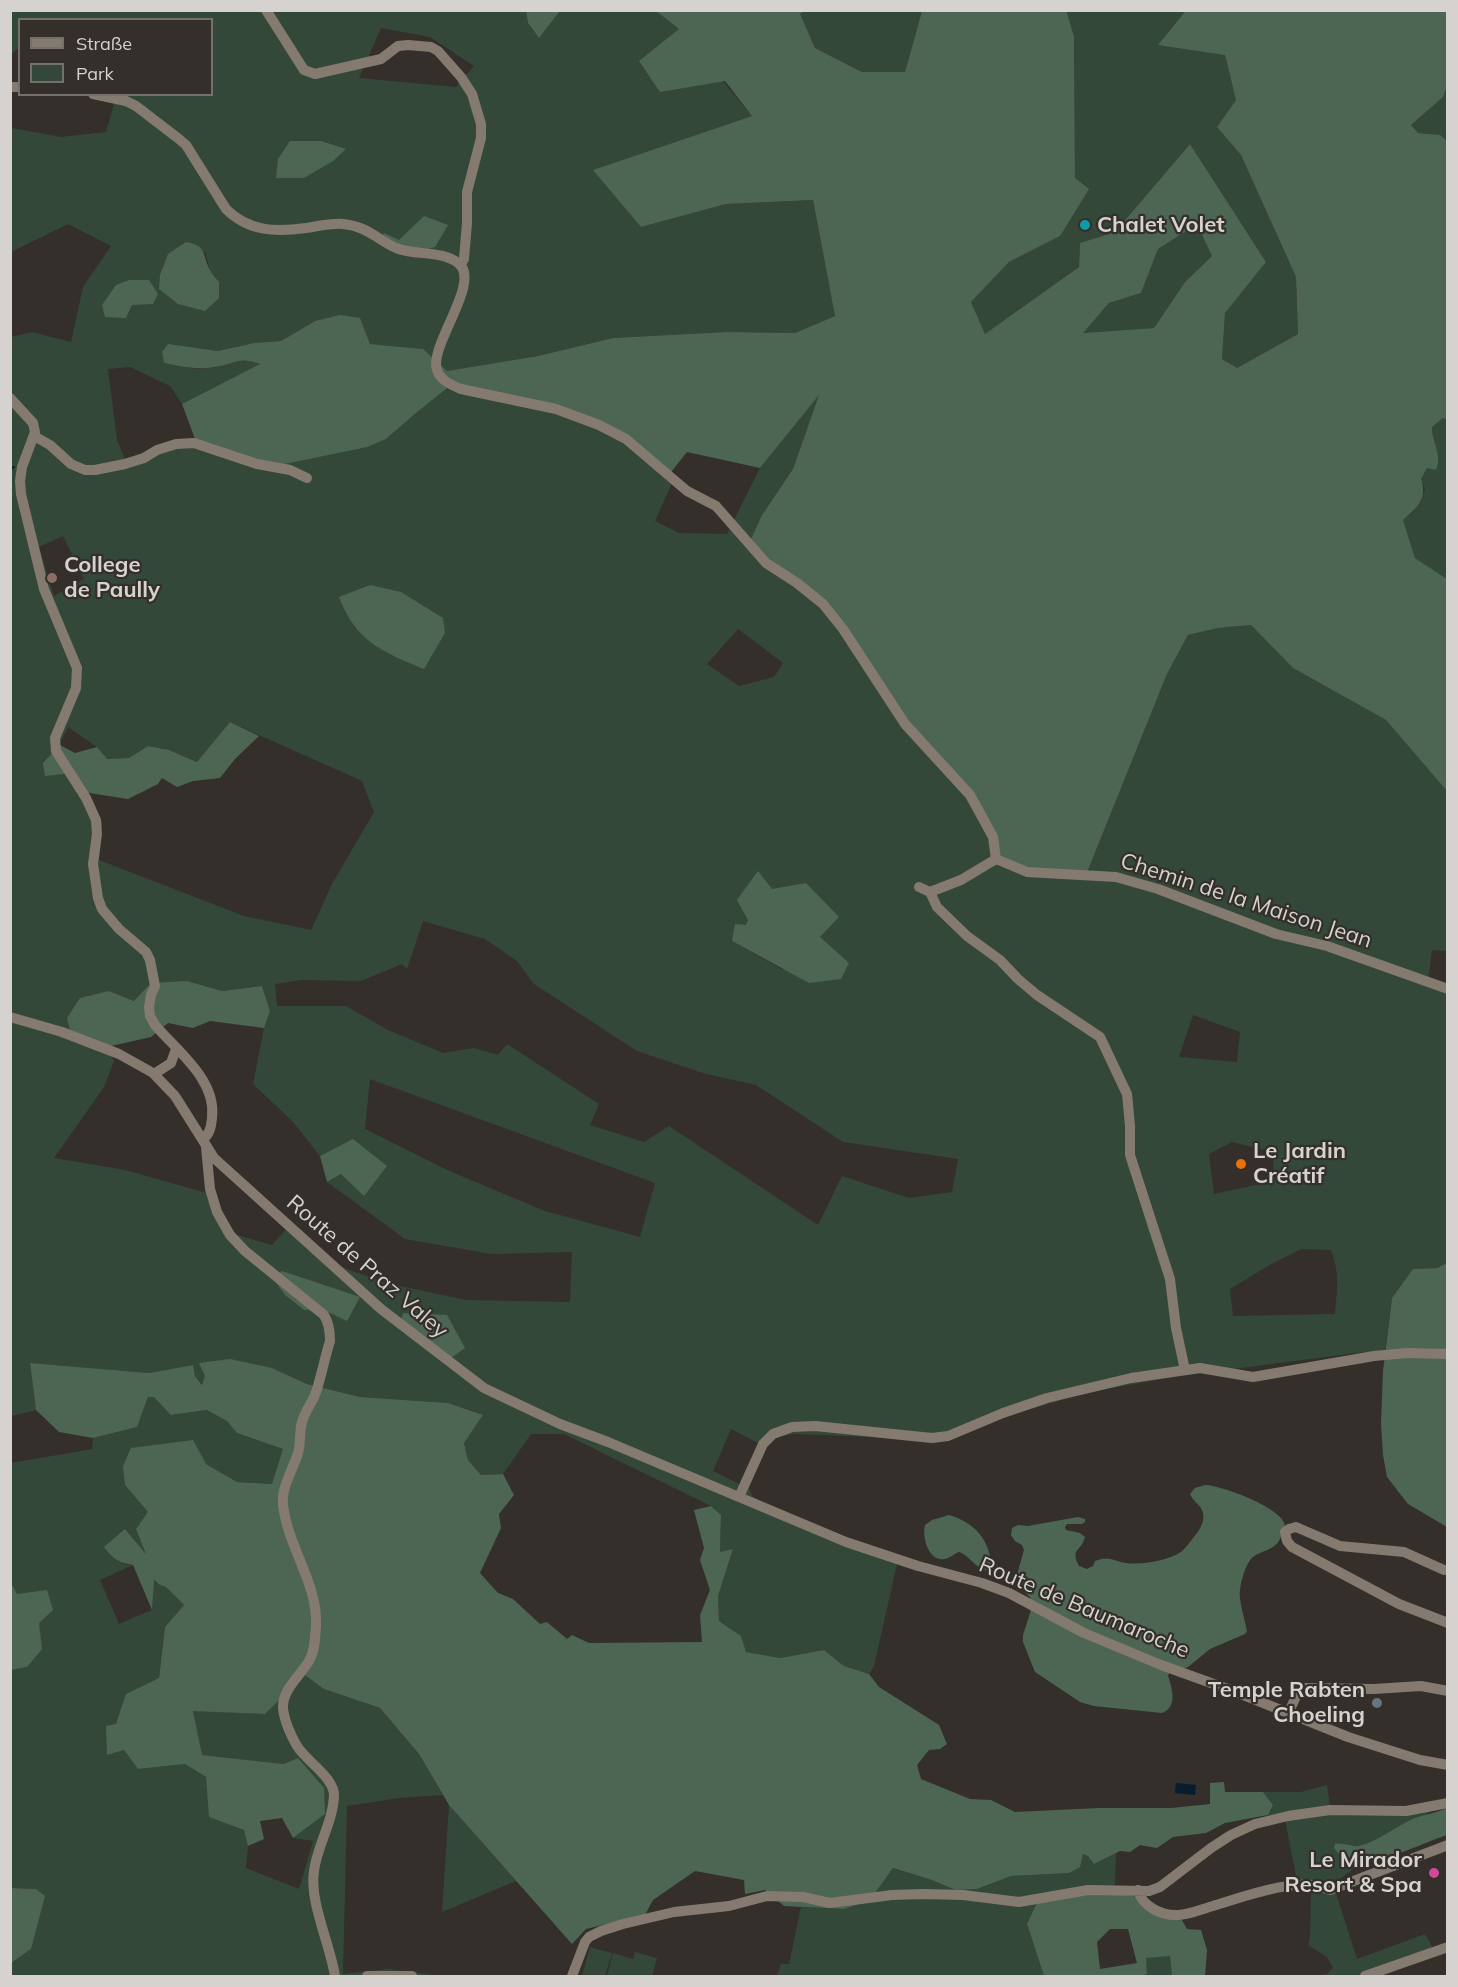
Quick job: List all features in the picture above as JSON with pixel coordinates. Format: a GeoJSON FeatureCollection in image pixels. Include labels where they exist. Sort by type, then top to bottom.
{"type":"FeatureCollection","features":[{"type":"Feature","properties":{"kind":"street"},"geometry":{"type":"LineString","coordinates":[[266,10],[304,70],[315,74],[381,58],[398,46],[408,45],[431,47],[438,51],[461,77],[472,94],[481,124],[481,138],[467,192],[464,259],[461,264]]}},
{"type":"Feature","properties":{"kind":"street"},"geometry":{"type":"LineString","coordinates":[[102,96],[126,101],[136,106],[186,145],[226,209],[248,225],[272,231],[349,224],[373,233],[397,248],[446,257],[461,264],[464,279],[459,301],[438,351],[436,369],[442,378],[461,389],[548,407],[599,425],[626,439],[687,491],[716,506],[766,563],[822,604],[843,629],[905,724],[970,795],[993,837],[996,859],[961,880],[930,892]]}},
{"type":"Feature","properties":{"kind":"street"},"geometry":{"type":"LineString","coordinates":[[10,398],[33,423],[34,436],[22,467],[21,494],[44,589],[77,668],[76,688],[54,744],[56,751],[93,810],[96,820],[97,834],[93,864],[98,898],[102,909],[119,929],[146,952],[150,960],[155,986],[151,995],[150,1016],[155,1025],[200,1075],[210,1095],[213,1108],[211,1123],[204,1141],[210,1189],[217,1212],[230,1235],[245,1251],[324,1315],[330,1333],[317,1391],[301,1424],[298,1454],[282,1502],[290,1535],[315,1600],[316,1624],[315,1644],[310,1659],[289,1689],[283,1710],[298,1747],[328,1780],[334,1795],[314,1870],[313,1885],[317,1909],[332,1956],[335,1977]]}},
{"type":"Feature","properties":{"kind":"street"},"geometry":{"type":"LineString","coordinates":[[34,436],[50,445],[71,464],[85,470],[125,464],[176,444],[194,443],[257,464],[290,470],[307,478]]}},
{"type":"Feature","properties":{"kind":"street","name":"Chemin de la Maison Jean"},"geometry":{"type":"LineString","coordinates":[[996,859],[1027,872],[1116,877],[1158,889],[1276,934],[1327,946],[1448,989]]}},
{"type":"Feature","properties":{"kind":"street"},"geometry":{"type":"LineString","coordinates":[[919,887],[930,892],[937,907],[967,936],[1000,960],[1018,980],[1100,1037],[1127,1094],[1130,1155],[1170,1279],[1176,1328],[1185,1370]]}},
{"type":"Feature","properties":{"kind":"street","name":"Route de Praz Valey"},"geometry":{"type":"LineString","coordinates":[[10,1017],[62,1032],[119,1054],[154,1074],[175,1096],[214,1158],[381,1309],[484,1388],[560,1424],[739,1497]]}},
{"type":"Feature","properties":{"kind":"street"},"geometry":{"type":"LineString","coordinates":[[154,1074],[171,1063],[176,1049]]}},
{"type":"Feature","properties":{"kind":"street"},"geometry":{"type":"LineString","coordinates":[[739,1497],[763,1444],[773,1434],[792,1428],[815,1426],[932,1438],[948,1436],[1047,1398],[1131,1378],[1200,1368],[1252,1377],[1374,1356],[1407,1353],[1448,1354]]}},
{"type":"Feature","properties":{"kind":"street","name":"Route de Baumaroche"},"geometry":{"type":"LineString","coordinates":[[739,1497],[846,1542],[1009,1593],[1084,1633],[1288,1714],[1401,1755],[1448,1765]]}},
{"type":"Feature","properties":{"kind":"street"},"geometry":{"type":"LineString","coordinates":[[1444,1570],[1404,1552],[1340,1546],[1296,1527],[1286,1532],[1287,1541],[1292,1547],[1399,1605],[1448,1623]]}},
{"type":"Feature","properties":{"kind":"street"},"geometry":{"type":"LineString","coordinates":[[1288,1714],[1298,1692],[1305,1688],[1374,1689],[1422,1686],[1448,1691]]}},
{"type":"Feature","properties":{"kind":"street"},"geometry":{"type":"LineString","coordinates":[[572,1977],[589,1937],[623,1924],[674,1912],[729,1906],[767,1896],[803,1897],[830,1904],[892,1895],[923,1894],[963,1895],[1019,1902],[1088,1890],[1149,1891],[1160,1887],[1231,1835],[1255,1824],[1288,1816],[1330,1810],[1406,1811],[1448,1803]]}},
{"type":"Feature","properties":{"kind":"street"},"geometry":{"type":"LineString","coordinates":[[1138,1890],[1140,1899],[1147,1906],[1164,1913],[1178,1915],[1252,1893],[1294,1886],[1312,1884],[1330,1890],[1448,1845]]}},
{"type":"Feature","properties":{"kind":"street"},"geometry":{"type":"LineString","coordinates":[[1365,1977],[1448,1947]]}},
{"type":"Feature","properties":{"kind":"street"},"geometry":{"type":"LineString","coordinates":[[367,1977],[412,1977]]}},
{"type":"Feature","properties":{"kind":"green space"},"geometry":{"type":"Polygon","coordinates":[[[526,10],[560,11],[539,38],[528,23],[526,10]]]}},
{"type":"Feature","properties":{"kind":"green space"},"geometry":{"type":"Polygon","coordinates":[[[804,10],[922,11],[905,72],[862,72],[815,48],[799,13],[804,10]]]}},
{"type":"Feature","properties":{"kind":"green space"},"geometry":{"type":"Polygon","coordinates":[[[1066,10],[1074,36],[1075,178],[1089,189],[1060,236],[1009,262],[971,302],[985,334],[1079,267],[1080,243],[1115,232],[1190,144],[1266,262],[1225,313],[1222,359],[1237,368],[1298,334],[1296,277],[1241,155],[1217,127],[1236,100],[1225,55],[1158,45],[1184,11],[1447,11],[1447,86],[1443,97],[1411,125],[1418,133],[1440,135],[1447,141],[1447,420],[1443,418],[1432,427],[1438,465],[1436,470],[1427,468],[1421,479],[1423,492],[1420,502],[1403,520],[1415,558],[1447,579],[1447,791],[1386,720],[1293,668],[1251,625],[1218,628],[1188,635],[1167,674],[1086,875],[1027,872],[996,859],[984,819],[905,724],[823,604],[749,544],[762,515],[793,469],[819,395],[760,468],[687,452],[668,476],[599,425],[451,385],[386,439],[367,447],[275,466],[198,447],[182,404],[260,364],[241,361],[222,366],[190,368],[164,363],[162,352],[168,344],[218,351],[254,343],[281,341],[315,321],[340,315],[360,318],[370,344],[423,349],[447,371],[538,356],[613,338],[726,332],[795,333],[835,316],[813,200],[726,204],[641,227],[593,170],[752,116],[725,81],[660,92],[639,61],[679,29],[656,11],[804,11],[800,14],[815,48],[862,72],[905,72],[922,11],[1066,10]],[[1197,224],[1158,249],[1141,293],[1109,303],[1083,333],[1154,328],[1185,282],[1212,256],[1197,224]]]}},
{"type":"Feature","properties":{"kind":"green space"},"geometry":{"type":"Polygon","coordinates":[[[11,11],[526,11],[528,23],[539,38],[560,11],[656,11],[679,29],[752,116],[594,170],[641,227],[726,204],[813,200],[835,316],[795,333],[726,332],[613,338],[538,356],[447,371],[422,349],[370,344],[360,319],[315,321],[281,341],[254,343],[218,351],[196,348],[162,352],[164,363],[190,368],[209,368],[242,360],[261,364],[182,404],[170,386],[130,367],[108,369],[117,440],[125,459],[165,444],[386,439],[451,385],[599,425],[668,476],[671,485],[655,521],[679,533],[727,534],[760,468],[820,393],[793,469],[762,515],[797,583],[1086,875],[1167,674],[1188,635],[1218,628],[1251,625],[1293,668],[1386,720],[1447,791],[1447,951],[1432,950],[1428,981],[1447,987],[1447,1263],[1437,1268],[1413,1269],[1392,1298],[1385,1351],[1180,1376],[1089,1392],[1004,1417],[929,1443],[872,1437],[794,1434],[775,1437],[766,1447],[731,1429],[713,1471],[749,1489],[753,1497],[897,1564],[874,1666],[869,1674],[844,1666],[824,1650],[780,1658],[745,1652],[741,1636],[719,1621],[718,1596],[733,1549],[720,1552],[721,1515],[711,1506],[564,1434],[531,1434],[503,1474],[481,1475],[468,1460],[464,1443],[483,1415],[448,1403],[360,1397],[307,1384],[272,1368],[200,1364],[206,1376],[203,1385],[195,1376],[192,1365],[149,1373],[30,1363],[36,1410],[11,1416],[11,337],[32,332],[71,342],[83,287],[111,246],[68,224],[11,252],[11,128],[61,137],[106,132],[114,104],[104,96],[213,96],[213,18],[18,18],[18,49],[11,54],[11,11]],[[381,28],[359,78],[456,87],[474,66],[430,37],[381,28]],[[205,252],[168,254],[219,282],[210,270],[205,252]],[[63,536],[39,547],[54,596],[84,579],[63,536]],[[738,629],[707,664],[739,686],[774,677],[783,663],[738,629]],[[230,722],[198,762],[169,750],[148,746],[129,758],[106,759],[97,747],[68,727],[45,775],[73,773],[102,822],[99,860],[244,916],[311,930],[332,884],[374,812],[362,781],[230,722]],[[748,920],[747,925],[732,941],[783,970],[748,920]],[[423,921],[407,969],[402,964],[361,981],[301,980],[275,984],[277,1006],[346,1006],[388,1030],[443,1053],[474,1048],[498,1055],[507,1044],[599,1104],[590,1125],[644,1142],[669,1126],[818,1225],[842,1176],[909,1198],[952,1192],[958,1159],[843,1142],[756,1085],[706,1074],[637,1051],[534,984],[517,961],[485,939],[423,921]],[[187,981],[134,1001],[109,991],[107,1047],[114,1061],[104,1087],[54,1158],[125,1170],[207,1193],[234,1234],[272,1245],[291,1224],[339,1266],[386,1283],[466,1300],[570,1302],[572,1252],[491,1254],[405,1239],[327,1182],[341,1174],[353,1140],[320,1156],[293,1122],[253,1084],[264,1028],[270,1011],[262,986],[222,991],[187,981]],[[1193,1015],[1179,1057],[1237,1062],[1240,1032],[1193,1015]],[[370,1079],[365,1129],[447,1170],[545,1211],[640,1237],[655,1183],[370,1079]],[[1232,1142],[1209,1154],[1214,1194],[1274,1181],[1273,1152],[1232,1142]],[[1301,1249],[1230,1289],[1233,1316],[1335,1314],[1337,1274],[1331,1250],[1301,1249]]]}},
{"type":"Feature","properties":{"kind":"green space"},"geometry":{"type":"Polygon","coordinates":[[[1066,11],[1184,11],[1225,55],[1236,100],[1217,127],[1241,155],[1296,277],[1298,334],[1237,368],[1222,359],[1225,312],[1266,262],[1190,144],[1115,232],[1080,243],[1079,267],[985,335],[971,302],[1009,262],[1060,236],[1075,179],[1074,36],[1066,11]]]}},
{"type":"Feature","properties":{"kind":"green space"},"geometry":{"type":"Polygon","coordinates":[[[1447,86],[1447,141],[1439,135],[1418,133],[1411,125],[1443,97],[1447,86]]]}},
{"type":"Feature","properties":{"kind":"green space"},"geometry":{"type":"Polygon","coordinates":[[[290,141],[321,141],[346,149],[333,161],[304,178],[276,178],[278,159],[290,141]]]}},
{"type":"Feature","properties":{"kind":"green space"},"geometry":{"type":"Polygon","coordinates":[[[424,216],[448,225],[435,247],[421,250],[408,248],[382,237],[384,233],[399,240],[424,216]]]}},
{"type":"Feature","properties":{"kind":"green space"},"geometry":{"type":"Polygon","coordinates":[[[1197,223],[1212,256],[1185,282],[1154,328],[1082,333],[1109,303],[1141,293],[1158,249],[1197,223]]]}},
{"type":"Feature","properties":{"kind":"green space"},"geometry":{"type":"Polygon","coordinates":[[[186,242],[201,249],[210,270],[219,282],[219,298],[205,311],[178,304],[159,289],[160,275],[168,254],[186,242]]]}},
{"type":"Feature","properties":{"kind":"green space"},"geometry":{"type":"Polygon","coordinates":[[[129,280],[149,280],[158,294],[153,304],[132,305],[126,318],[105,317],[102,305],[116,285],[129,280]]]}},
{"type":"Feature","properties":{"kind":"green space"},"geometry":{"type":"Polygon","coordinates":[[[1443,418],[1448,420],[1447,579],[1415,558],[1403,520],[1414,511],[1425,490],[1421,479],[1427,467],[1436,470],[1438,465],[1432,427],[1443,418]]]}},
{"type":"Feature","properties":{"kind":"green space"},"geometry":{"type":"Polygon","coordinates":[[[370,585],[401,592],[443,618],[445,633],[424,669],[372,644],[354,625],[339,597],[370,585]]]}},
{"type":"Feature","properties":{"kind":"green space"},"geometry":{"type":"Polygon","coordinates":[[[230,722],[259,736],[235,759],[220,778],[193,781],[177,787],[162,778],[158,784],[128,799],[83,792],[73,773],[45,776],[43,763],[60,745],[75,753],[97,747],[107,759],[129,758],[148,746],[169,750],[197,762],[230,722]]]}},
{"type":"Feature","properties":{"kind":"green space"},"geometry":{"type":"Polygon","coordinates":[[[758,871],[772,889],[806,883],[839,917],[820,937],[849,963],[841,979],[809,983],[732,941],[735,924],[746,925],[748,920],[737,900],[758,871]]]}},
{"type":"Feature","properties":{"kind":"green space"},"geometry":{"type":"Polygon","coordinates":[[[187,981],[222,991],[262,986],[270,1011],[264,1028],[210,1021],[193,1028],[168,1023],[151,1037],[107,1047],[71,1034],[67,1018],[80,998],[109,991],[134,1001],[151,983],[187,981]]]}},
{"type":"Feature","properties":{"kind":"green space"},"geometry":{"type":"Polygon","coordinates":[[[353,1139],[387,1166],[364,1196],[341,1174],[327,1182],[320,1156],[353,1139]]]}},
{"type":"Feature","properties":{"kind":"green space"},"geometry":{"type":"Polygon","coordinates":[[[1447,1263],[1447,1527],[1408,1504],[1387,1477],[1381,1424],[1383,1371],[1392,1298],[1413,1269],[1437,1268],[1447,1263]]]}},
{"type":"Feature","properties":{"kind":"green space"},"geometry":{"type":"Polygon","coordinates":[[[282,1271],[360,1297],[347,1321],[322,1309],[304,1310],[285,1295],[272,1277],[282,1271]]]}},
{"type":"Feature","properties":{"kind":"green space"},"geometry":{"type":"Polygon","coordinates":[[[403,1313],[447,1315],[465,1348],[451,1358],[401,1321],[403,1313]]]}},
{"type":"Feature","properties":{"kind":"green space"},"geometry":{"type":"Polygon","coordinates":[[[230,1359],[272,1368],[307,1384],[360,1397],[448,1403],[483,1415],[464,1443],[468,1460],[481,1475],[503,1474],[514,1495],[499,1514],[501,1528],[480,1573],[498,1593],[513,1599],[540,1624],[547,1622],[567,1639],[572,1635],[589,1643],[702,1642],[700,1615],[710,1590],[700,1560],[704,1548],[694,1510],[711,1506],[721,1515],[720,1552],[733,1549],[718,1596],[719,1621],[741,1636],[746,1652],[780,1658],[824,1650],[844,1666],[869,1674],[879,1687],[939,1725],[947,1744],[940,1749],[929,1750],[917,1765],[921,1779],[970,1799],[991,1800],[1015,1812],[1099,1808],[1171,1808],[1210,1804],[1210,1783],[1224,1782],[1225,1792],[1263,1792],[1273,1805],[1268,1815],[1225,1823],[1206,1833],[1173,1837],[1157,1848],[1140,1845],[1130,1852],[1120,1851],[1094,1864],[1088,1856],[1083,1854],[1080,1867],[1069,1873],[1011,1876],[977,1889],[956,1890],[893,1868],[869,1901],[844,1909],[784,1906],[765,1890],[745,1894],[744,1880],[695,1871],[653,1900],[645,1915],[586,1929],[572,1944],[449,1805],[419,1754],[380,1708],[324,1689],[305,1675],[265,1714],[193,1711],[202,1755],[284,1764],[298,1758],[324,1788],[325,1814],[293,1838],[282,1818],[260,1821],[264,1839],[248,1846],[244,1830],[209,1817],[206,1777],[185,1764],[138,1769],[124,1750],[107,1755],[106,1726],[116,1724],[126,1694],[159,1678],[165,1627],[184,1605],[166,1587],[154,1580],[152,1610],[133,1565],[116,1559],[104,1547],[125,1529],[146,1554],[136,1529],[148,1512],[125,1485],[123,1466],[131,1448],[193,1440],[206,1464],[237,1482],[272,1484],[283,1449],[237,1433],[227,1421],[207,1410],[171,1415],[154,1397],[148,1397],[137,1427],[93,1438],[59,1432],[36,1410],[30,1363],[149,1373],[193,1365],[195,1376],[202,1385],[205,1376],[199,1363],[230,1359]]]}},
{"type":"Feature","properties":{"kind":"green space"},"geometry":{"type":"Polygon","coordinates":[[[148,1397],[155,1397],[172,1415],[207,1410],[227,1421],[237,1433],[283,1449],[273,1484],[237,1482],[206,1464],[125,1485],[148,1512],[148,1556],[125,1529],[124,1564],[133,1565],[100,1580],[119,1624],[152,1610],[153,1580],[166,1587],[184,1605],[165,1627],[159,1678],[126,1694],[108,1755],[124,1750],[138,1769],[185,1764],[206,1777],[210,1817],[244,1830],[248,1846],[246,1868],[299,1889],[313,1841],[293,1838],[325,1814],[284,1764],[201,1755],[193,1710],[265,1714],[305,1674],[324,1689],[380,1708],[419,1754],[443,1795],[399,1798],[347,1806],[343,1974],[388,1969],[442,1976],[11,1976],[10,1963],[31,1949],[36,1889],[11,1888],[11,1670],[27,1667],[16,1594],[11,1581],[11,1463],[92,1449],[93,1438],[137,1427],[148,1397]]]}},
{"type":"Feature","properties":{"kind":"green space"},"geometry":{"type":"Polygon","coordinates":[[[1205,1485],[1237,1493],[1263,1505],[1282,1519],[1285,1526],[1276,1544],[1251,1559],[1245,1570],[1240,1594],[1247,1631],[1245,1634],[1210,1649],[1188,1667],[1169,1673],[1172,1702],[1162,1713],[1094,1706],[1080,1702],[1035,1672],[1023,1642],[1032,1602],[1019,1587],[1018,1571],[1024,1550],[1011,1535],[1012,1528],[1018,1525],[1028,1526],[1078,1517],[1085,1519],[1085,1522],[1067,1524],[1065,1527],[1066,1530],[1080,1533],[1085,1537],[1076,1553],[1079,1566],[1087,1569],[1093,1566],[1095,1561],[1104,1558],[1126,1563],[1154,1562],[1181,1552],[1197,1532],[1202,1523],[1203,1513],[1190,1494],[1195,1488],[1205,1485]]]}},
{"type":"Feature","properties":{"kind":"green space"},"geometry":{"type":"Polygon","coordinates":[[[949,1515],[966,1522],[979,1533],[990,1555],[992,1565],[989,1570],[980,1568],[959,1552],[945,1559],[934,1557],[930,1553],[924,1536],[925,1525],[932,1520],[949,1515]]]}},
{"type":"Feature","properties":{"kind":"green space"},"geometry":{"type":"Polygon","coordinates":[[[10,1581],[17,1594],[47,1590],[53,1610],[39,1623],[42,1649],[27,1667],[11,1670],[10,1581]]]}},
{"type":"Feature","properties":{"kind":"green space"},"geometry":{"type":"Polygon","coordinates":[[[1327,1785],[1330,1807],[1407,1808],[1442,1803],[1333,1884],[1357,1959],[1425,1934],[1437,1955],[1381,1976],[1317,1976],[1327,1974],[1333,1968],[1327,1957],[1308,1945],[1311,1888],[1297,1880],[1285,1820],[1268,1815],[1273,1805],[1263,1792],[1301,1792],[1327,1785]]]}},
{"type":"Feature","properties":{"kind":"green space"},"geometry":{"type":"Polygon","coordinates":[[[449,1805],[516,1881],[442,1912],[449,1805]]]}},
{"type":"Feature","properties":{"kind":"green space"},"geometry":{"type":"Polygon","coordinates":[[[1447,1808],[1447,1835],[1405,1851],[1372,1860],[1357,1861],[1344,1857],[1334,1848],[1335,1844],[1359,1846],[1366,1844],[1415,1818],[1447,1808]]]}},
{"type":"Feature","properties":{"kind":"green space"},"geometry":{"type":"Polygon","coordinates":[[[1083,1853],[1094,1864],[1116,1853],[1115,1884],[1112,1892],[1027,1924],[1044,1976],[777,1976],[781,1964],[789,1964],[801,1907],[844,1909],[869,1901],[892,1868],[956,1890],[977,1889],[1011,1876],[1069,1873],[1083,1853]]]}},
{"type":"Feature","properties":{"kind":"green space"},"geometry":{"type":"Polygon","coordinates":[[[11,1888],[36,1889],[45,1896],[31,1949],[11,1963],[11,1888]]]}},
{"type":"Feature","properties":{"kind":"green space"},"geometry":{"type":"Polygon","coordinates":[[[1112,1892],[1144,1898],[1149,1903],[1178,1913],[1187,1929],[1201,1930],[1207,1950],[1205,1976],[1172,1976],[1170,1956],[1146,1958],[1147,1974],[1141,1976],[1044,1976],[1027,1924],[1037,1903],[1084,1893],[1112,1892]],[[1110,1929],[1097,1942],[1100,1969],[1137,1963],[1128,1929],[1110,1929]]]}},
{"type":"Feature","properties":{"kind":"green space"},"geometry":{"type":"Polygon","coordinates":[[[590,1947],[612,1953],[605,1976],[582,1976],[590,1947]]]}},
{"type":"Feature","properties":{"kind":"green space"},"geometry":{"type":"Polygon","coordinates":[[[635,1952],[657,1958],[652,1976],[607,1976],[613,1953],[633,1959],[635,1952]]]}},
{"type":"Feature","properties":{"kind":"green space"},"geometry":{"type":"Polygon","coordinates":[[[1170,1956],[1172,1976],[1141,1976],[1147,1974],[1145,1957],[1170,1956]]]}},
{"type":"Feature","properties":{"kind":"water"},"geometry":{"type":"Polygon","coordinates":[[[1176,1783],[1196,1785],[1195,1795],[1175,1793],[1176,1783]]]}},
{"type":"Feature","properties":{"kind":"waterway"},"geometry":{"type":"LineString","coordinates":[[10,469],[14,467]]}},
{"type":"Feature","properties":{"kind":"place","name":"Chalet Volet"},"geometry":{"type":"Point","coordinates":[1085,225]}},
{"type":"Feature","properties":{"kind":"place","name":"College de Paully"},"geometry":{"type":"Point","coordinates":[52,578]}},
{"type":"Feature","properties":{"kind":"place","name":"Le Jardin Créatif"},"geometry":{"type":"Point","coordinates":[1241,1164]}},
{"type":"Feature","properties":{"kind":"place","name":"Temple Rabten Choeling"},"geometry":{"type":"Point","coordinates":[1377,1703]}},
{"type":"Feature","properties":{"kind":"place","name":"Le Mirador Resort & Spa"},"geometry":{"type":"Point","coordinates":[1434,1873]}}]}
